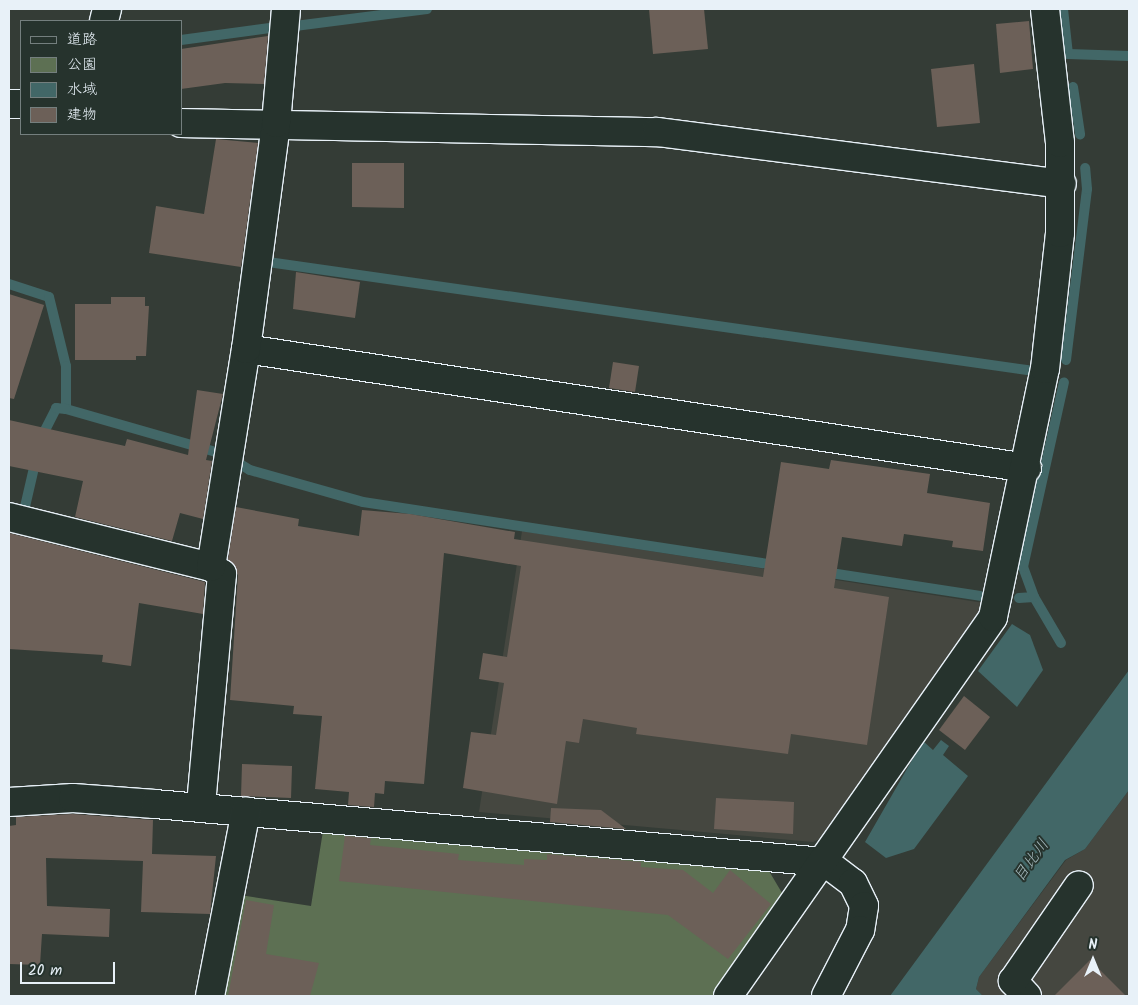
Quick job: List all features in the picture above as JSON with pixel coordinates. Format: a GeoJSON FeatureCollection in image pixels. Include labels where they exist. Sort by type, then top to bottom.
{"type":"FeatureCollection","features":[{"type":"Feature","properties":{"kind":"street"},"geometry":{"type":"LineString","coordinates":[[211,567],[246,349],[276,123],[286,9]]}},
{"type":"Feature","properties":{"kind":"street"},"geometry":{"type":"LineString","coordinates":[[728,996],[825,862],[993,617],[1027,468],[1045,369],[1062,184],[1045,9]]}},
{"type":"Feature","properties":{"kind":"street"},"geometry":{"type":"LineString","coordinates":[[182,123],[276,123],[657,132],[1062,184]]}},
{"type":"Feature","properties":{"kind":"street"},"geometry":{"type":"LineString","coordinates":[[246,349],[1027,468]]}},
{"type":"Feature","properties":{"kind":"street"},"geometry":{"type":"LineString","coordinates":[[9,517],[211,567],[222,574],[201,807]]}},
{"type":"Feature","properties":{"kind":"street"},"geometry":{"type":"LineString","coordinates":[[9,802],[73,798],[246,810],[825,862],[853,882],[864,906],[860,930],[826,996]]}},
{"type":"Feature","properties":{"kind":"street"},"geometry":{"type":"LineString","coordinates":[[210,996],[246,810]]}},
{"type":"Feature","properties":{"kind":"street"},"geometry":{"type":"LineString","coordinates":[[1027,996],[1013,981],[1079,885]]}},
{"type":"Feature","properties":{"kind":"shaded area"},"geometry":{"type":"Polygon","coordinates":[[[522,531],[984,603],[981,620],[826,836],[813,842],[479,812],[522,531]]]}},
{"type":"Feature","properties":{"kind":"shaded area"},"geometry":{"type":"Polygon","coordinates":[[[1129,790],[1129,996],[983,996],[976,989],[979,977],[1066,860],[1085,849],[1129,790]]]}},
{"type":"Feature","properties":{"kind":"green space"},"geometry":{"type":"Polygon","coordinates":[[[323,831],[769,871],[785,898],[713,996],[221,996],[240,895],[311,906],[323,831]]]}},
{"type":"Feature","properties":{"kind":"water"},"geometry":{"type":"Polygon","coordinates":[[[1012,624],[1030,635],[1043,670],[1017,707],[978,671],[1012,624]]]}},
{"type":"Feature","properties":{"kind":"water","name":"目比川"},"geometry":{"type":"Polygon","coordinates":[[[1129,670],[1129,790],[1085,849],[1065,860],[979,977],[976,989],[983,996],[890,996],[1129,670]]]}},
{"type":"Feature","properties":{"kind":"water"},"geometry":{"type":"Polygon","coordinates":[[[941,740],[949,746],[943,755],[968,776],[914,849],[886,858],[865,842],[923,741],[933,750],[941,740]]]}},
{"type":"Feature","properties":{"kind":"building"},"geometry":{"type":"Polygon","coordinates":[[[649,9],[704,9],[708,49],[653,54],[649,9]]]}},
{"type":"Feature","properties":{"kind":"building"},"geometry":{"type":"Polygon","coordinates":[[[1029,21],[1033,69],[1000,73],[996,24],[1029,21]]]}},
{"type":"Feature","properties":{"kind":"building"},"geometry":{"type":"Polygon","coordinates":[[[268,36],[264,84],[225,83],[182,89],[182,49],[268,36]]]}},
{"type":"Feature","properties":{"kind":"building"},"geometry":{"type":"Polygon","coordinates":[[[974,64],[980,123],[937,127],[931,69],[974,64]]]}},
{"type":"Feature","properties":{"kind":"building"},"geometry":{"type":"Polygon","coordinates":[[[216,139],[258,143],[241,267],[149,253],[156,206],[204,214],[216,139]]]}},
{"type":"Feature","properties":{"kind":"building"},"geometry":{"type":"Polygon","coordinates":[[[352,163],[404,163],[404,208],[352,207],[352,163]]]}},
{"type":"Feature","properties":{"kind":"building"},"geometry":{"type":"Polygon","coordinates":[[[296,272],[360,282],[355,318],[293,309],[296,272]]]}},
{"type":"Feature","properties":{"kind":"building"},"geometry":{"type":"Polygon","coordinates":[[[9,294],[44,305],[14,399],[9,398],[9,294]]]}},
{"type":"Feature","properties":{"kind":"building"},"geometry":{"type":"Polygon","coordinates":[[[111,297],[145,297],[145,306],[149,306],[146,356],[136,356],[136,360],[75,360],[75,304],[111,304],[111,297]]]}},
{"type":"Feature","properties":{"kind":"building"},"geometry":{"type":"Polygon","coordinates":[[[613,362],[639,366],[635,392],[609,388],[613,362]]]}},
{"type":"Feature","properties":{"kind":"building"},"geometry":{"type":"Polygon","coordinates":[[[197,390],[223,394],[206,460],[212,461],[203,519],[180,513],[172,541],[75,517],[83,481],[9,466],[9,420],[125,446],[127,439],[188,455],[197,390]]]}},
{"type":"Feature","properties":{"kind":"building"},"geometry":{"type":"Polygon","coordinates":[[[831,460],[930,474],[927,493],[990,503],[983,551],[952,547],[953,541],[904,534],[902,546],[842,537],[834,588],[889,597],[867,745],[791,734],[788,754],[636,734],[637,728],[583,719],[579,743],[566,741],[557,804],[463,788],[471,732],[496,735],[504,683],[479,679],[483,653],[507,657],[521,566],[444,553],[424,784],[385,781],[384,794],[375,793],[374,807],[348,805],[349,792],[315,789],[322,716],[293,714],[294,706],[230,700],[238,575],[228,559],[236,507],[299,519],[298,526],[359,536],[362,510],[410,514],[515,532],[514,539],[763,577],[781,462],[829,469],[831,460]]]}},
{"type":"Feature","properties":{"kind":"building"},"geometry":{"type":"Polygon","coordinates":[[[9,533],[205,582],[203,614],[139,603],[131,666],[102,662],[103,655],[9,649],[9,533]]]}},
{"type":"Feature","properties":{"kind":"building"},"geometry":{"type":"Polygon","coordinates":[[[964,696],[990,717],[965,750],[939,730],[964,696]]]}},
{"type":"Feature","properties":{"kind":"building"},"geometry":{"type":"Polygon","coordinates":[[[242,764],[292,766],[291,798],[241,796],[242,764]]]}},
{"type":"Feature","properties":{"kind":"building"},"geometry":{"type":"Polygon","coordinates":[[[716,798],[794,802],[793,834],[714,829],[716,798]]]}},
{"type":"Feature","properties":{"kind":"building"},"geometry":{"type":"Polygon","coordinates":[[[551,808],[601,810],[626,829],[550,822],[551,808]]]}},
{"type":"Feature","properties":{"kind":"building"},"geometry":{"type":"Polygon","coordinates":[[[73,814],[153,820],[152,854],[216,856],[210,914],[141,912],[143,861],[46,858],[47,906],[110,909],[109,937],[42,934],[40,965],[9,964],[9,826],[16,825],[16,817],[73,814]]]}},
{"type":"Feature","properties":{"kind":"building"},"geometry":{"type":"Polygon","coordinates":[[[345,836],[371,838],[370,845],[459,854],[458,860],[524,865],[524,859],[547,860],[547,854],[641,862],[641,867],[683,870],[713,893],[730,870],[771,904],[728,959],[668,915],[339,881],[345,836]]]}},
{"type":"Feature","properties":{"kind":"building"},"geometry":{"type":"Polygon","coordinates":[[[246,900],[274,905],[266,954],[319,963],[310,996],[228,996],[246,900]]]}},
{"type":"Feature","properties":{"kind":"building"},"geometry":{"type":"Polygon","coordinates":[[[1090,960],[1126,996],[1054,996],[1090,960]]]}},
{"type":"Feature","properties":{"kind":"waterway"},"geometry":{"type":"LineString","coordinates":[[295,26],[427,9]]}},
{"type":"Feature","properties":{"kind":"waterway"},"geometry":{"type":"LineString","coordinates":[[1063,9],[1068,54],[1129,56]]}},
{"type":"Feature","properties":{"kind":"waterway"},"geometry":{"type":"LineString","coordinates":[[182,40],[277,27]]}},
{"type":"Feature","properties":{"kind":"waterway"},"geometry":{"type":"LineString","coordinates":[[1073,87],[1080,134]]}},
{"type":"Feature","properties":{"kind":"waterway"},"geometry":{"type":"LineString","coordinates":[[1066,360],[1087,189],[1085,168]]}},
{"type":"Feature","properties":{"kind":"waterway"},"geometry":{"type":"LineString","coordinates":[[268,262],[1034,371]]}},
{"type":"Feature","properties":{"kind":"waterway"},"geometry":{"type":"LineString","coordinates":[[9,284],[49,297],[66,366],[66,409],[216,452]]}},
{"type":"Feature","properties":{"kind":"waterway"},"geometry":{"type":"LineString","coordinates":[[1061,643],[1034,597],[1023,567],[1064,382]]}},
{"type":"Feature","properties":{"kind":"waterway"},"geometry":{"type":"LineString","coordinates":[[40,440],[56,408],[66,409]]}},
{"type":"Feature","properties":{"kind":"waterway"},"geometry":{"type":"LineString","coordinates":[[24,511],[36,459]]}},
{"type":"Feature","properties":{"kind":"waterway"},"geometry":{"type":"LineString","coordinates":[[237,462],[250,470],[363,502],[777,565]]}},
{"type":"Feature","properties":{"kind":"waterway"},"geometry":{"type":"LineString","coordinates":[[824,572],[980,596]]}},
{"type":"Feature","properties":{"kind":"waterway"},"geometry":{"type":"LineString","coordinates":[[1019,598],[1034,597]]}}]}
